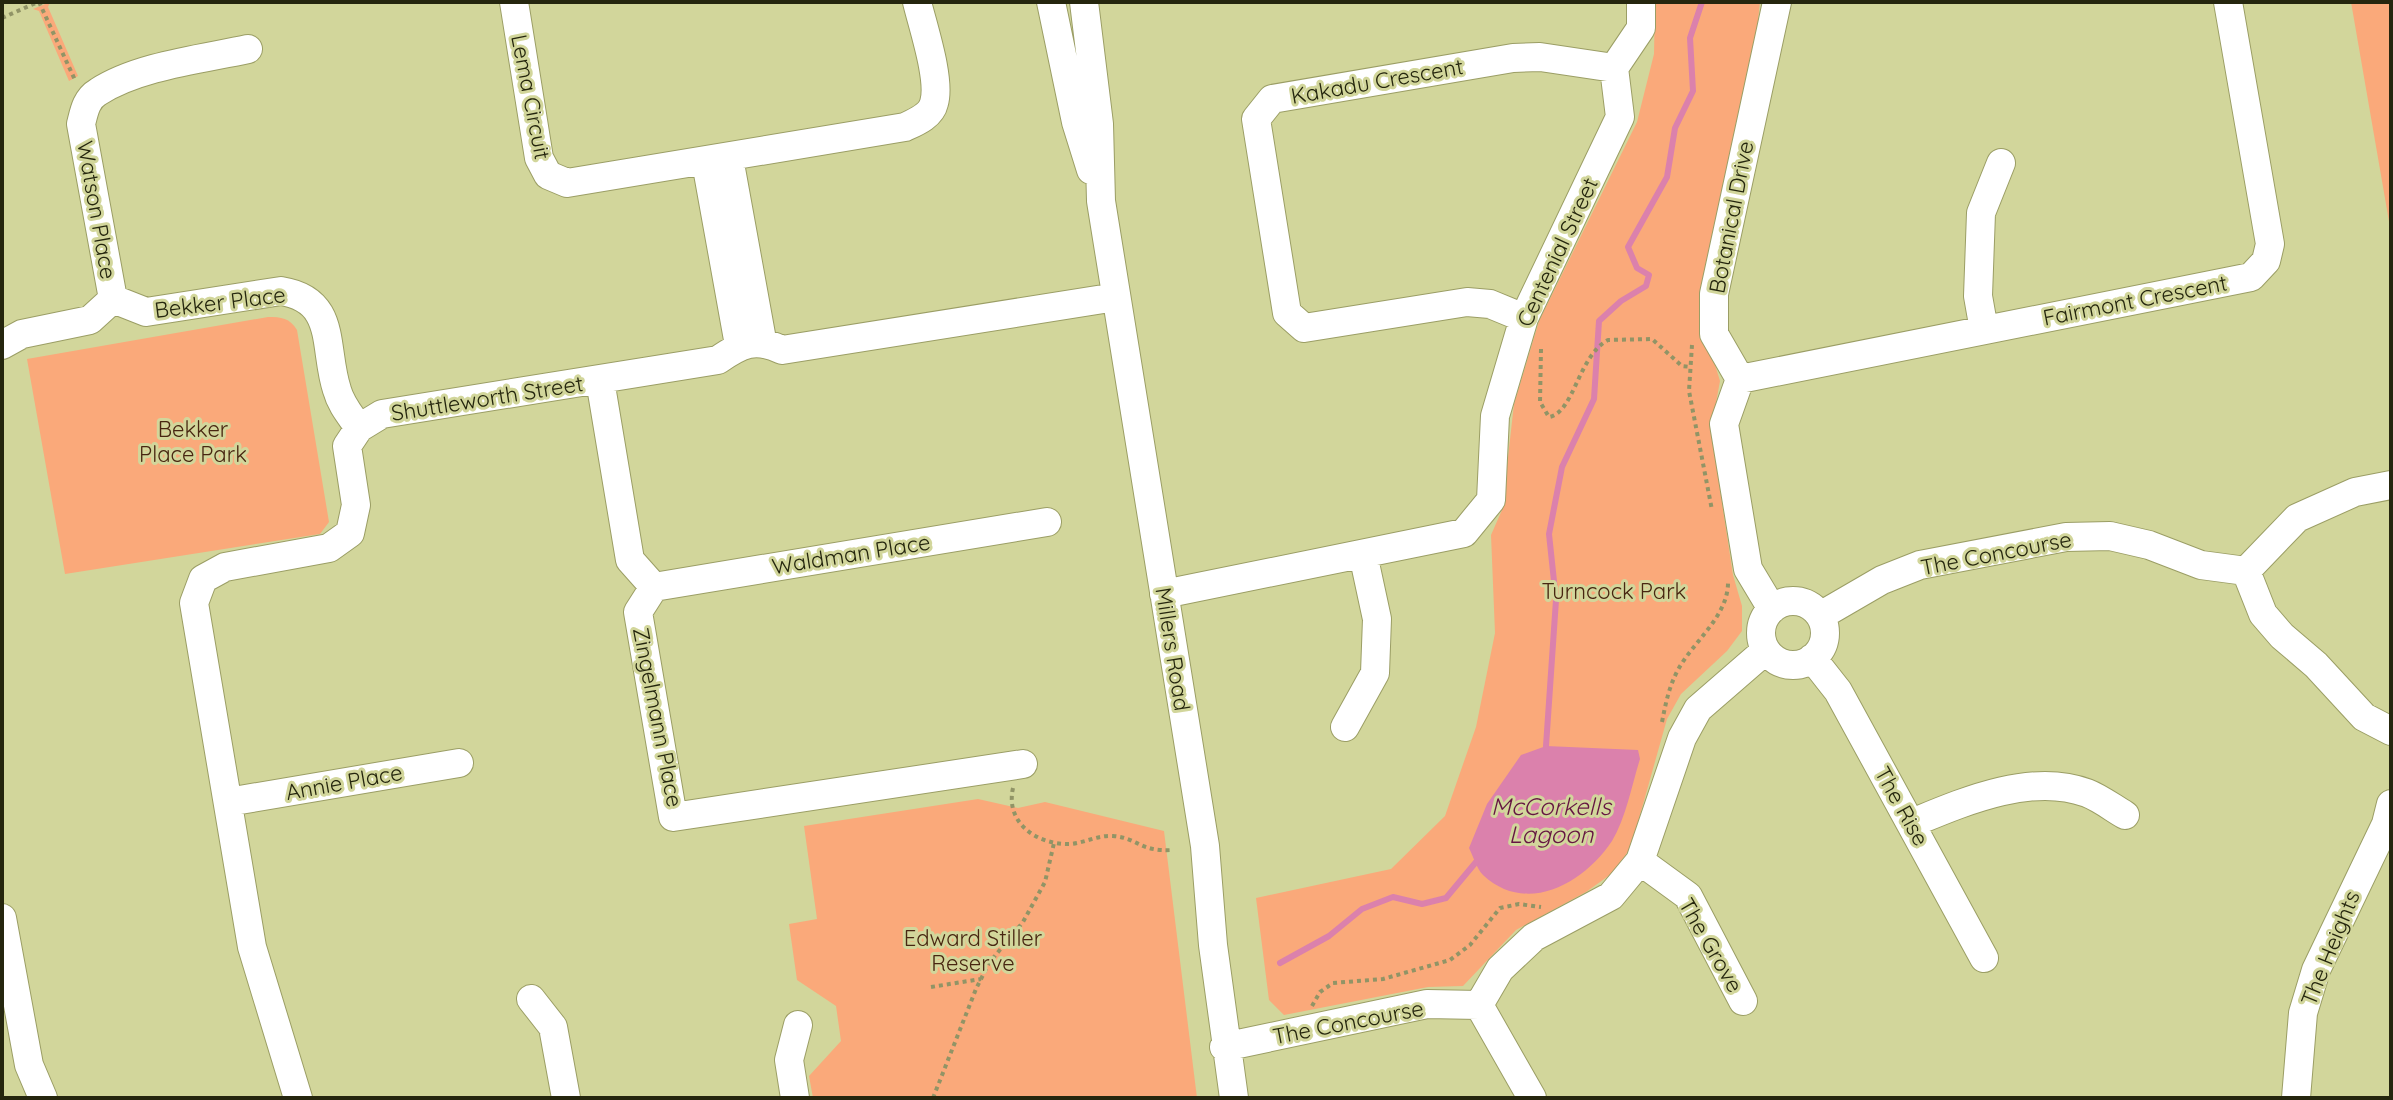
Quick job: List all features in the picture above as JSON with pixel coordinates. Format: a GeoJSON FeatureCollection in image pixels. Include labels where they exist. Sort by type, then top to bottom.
{"type":"FeatureCollection","features":[{"type":"Feature","properties":{"kind":"street","name":"Lema Circuit"},"geometry":{"type":"LineString","coordinates":[[514,2],[539,158],[548,175],[567,183],[905,127],[922,119],[934,105],[934,84],[917,2]]}},
{"type":"Feature","properties":{"kind":"street","name":"Millers Road"},"geometry":{"type":"LineString","coordinates":[[1051,2],[1076,122],[1101,201]]}},
{"type":"Feature","properties":{"kind":"street","name":"Millers Road"},"geometry":{"type":"LineString","coordinates":[[1084,2],[1099,124],[1101,201],[1205,846],[1224,1047],[1234,1098]]}},
{"type":"Feature","properties":{"kind":"street"},"geometry":{"type":"LineString","coordinates":[[1614,68],[1641,28],[1641,2]]}},
{"type":"Feature","properties":{"kind":"street","name":"Botanical Drive"},"geometry":{"type":"LineString","coordinates":[[1740,379],[1714,334],[1714,294],[1777,2]]}},
{"type":"Feature","properties":{"kind":"street","name":"Fairmont Crescent"},"geometry":{"type":"LineString","coordinates":[[1740,379],[2251,277],[2266,261],[2270,244],[2228,2]]}},
{"type":"Feature","properties":{"kind":"street"},"geometry":{"type":"LineString","coordinates":[[88,102],[98,91],[156,69],[248,49]]}},
{"type":"Feature","properties":{"kind":"street","name":"Kakadu Crescent"},"geometry":{"type":"LineString","coordinates":[[1520,329],[1490,304],[1467,302],[1304,328],[1287,313],[1256,119],[1272,99],[1513,58],[1540,57],[1614,68]]}},
{"type":"Feature","properties":{"kind":"street","name":"Centenial Street"},"geometry":{"type":"LineString","coordinates":[[1164,594],[1464,533],[1491,500],[1495,416],[1520,329],[1620,117],[1614,68]]}},
{"type":"Feature","properties":{"kind":"street","name":"Watson Place"},"geometry":{"type":"LineString","coordinates":[[88,102],[81,124],[113,299]]}},
{"type":"Feature","properties":{"kind":"street"},"geometry":{"type":"LineString","coordinates":[[718,160],[750,343],[782,350],[1116,297]]}},
{"type":"Feature","properties":{"kind":"street"},"geometry":{"type":"LineString","coordinates":[[1984,330],[1978,296],[1981,213],[2001,163]]}},
{"type":"Feature","properties":{"kind":"street","name":"Bekker Place"},"geometry":{"type":"LineString","coordinates":[[113,299],[146,312],[281,291],[298,294],[312,302],[323,318],[335,386],[341,402],[359,428]]}},
{"type":"Feature","properties":{"kind":"street"},"geometry":{"type":"LineString","coordinates":[[2,345],[22,334],[90,320],[113,299]]}},
{"type":"Feature","properties":{"kind":"street","name":"Shuttleworth Street"},"geometry":{"type":"LineString","coordinates":[[359,428],[382,414],[718,360],[750,343]]}},
{"type":"Feature","properties":{"kind":"street"},"geometry":{"type":"LineString","coordinates":[[1740,379],[1724,424],[1748,569],[1772,609]]}},
{"type":"Feature","properties":{"kind":"street"},"geometry":{"type":"LineString","coordinates":[[600,380],[630,560],[654,587]]}},
{"type":"Feature","properties":{"kind":"street"},"geometry":{"type":"LineString","coordinates":[[298,1098],[258,969],[194,603],[203,579],[225,567],[329,548],[350,533],[356,505],[347,446],[359,428]]}},
{"type":"Feature","properties":{"kind":"street"},"geometry":{"type":"LineString","coordinates":[[2391,485],[2355,492],[2297,518],[2246,571],[2263,614],[2282,636],[2316,665],[2364,717],[2391,731]]}},
{"type":"Feature","properties":{"kind":"street","name":"Waldman Place"},"geometry":{"type":"LineString","coordinates":[[654,587],[1047,522]]}},
{"type":"Feature","properties":{"kind":"street","name":"The Concourse"},"geometry":{"type":"LineString","coordinates":[[1820,616],[1882,580],[1920,565],[2066,537],[2110,536],[2149,545],[2201,565],[2246,571]]}},
{"type":"Feature","properties":{"kind":"street"},"geometry":{"type":"LineString","coordinates":[[1345,727],[1375,673],[1377,619],[1363,554]]}},
{"type":"Feature","properties":{"kind":"street","name":"Zingelmann Place"},"geometry":{"type":"LineString","coordinates":[[654,587],[638,612],[673,817],[1023,764]]}},
{"type":"Feature","properties":{"kind":"street"},"geometry":{"type":"LineString","coordinates":[[1794,601],[1809,605],[1820,616],[1825,638],[1812,658],[1788,665],[1766,650],[1761,628],[1772,609],[1794,601]]}},
{"type":"Feature","properties":{"kind":"street"},"geometry":{"type":"LineString","coordinates":[[1532,1098],[1479,1005],[1500,969],[1534,937],[1611,896],[1640,861],[1682,738],[1698,709],[1766,650]]}},
{"type":"Feature","properties":{"kind":"street","name":"The Rise"},"geometry":{"type":"LineString","coordinates":[[1812,658],[1838,691],[1984,958]]}},
{"type":"Feature","properties":{"kind":"street","name":"Annie Place"},"geometry":{"type":"LineString","coordinates":[[228,802],[459,763]]}},
{"type":"Feature","properties":{"kind":"street"},"geometry":{"type":"LineString","coordinates":[[1912,823],[2000,793],[2048,786],[2087,793],[2125,815]]}},
{"type":"Feature","properties":{"kind":"street","name":"The Heights"},"geometry":{"type":"LineString","coordinates":[[2296,1098],[2298,1048],[2316,970],[2386,824],[2391,804]]}},
{"type":"Feature","properties":{"kind":"street","name":"The Grove"},"geometry":{"type":"LineString","coordinates":[[1640,861],[1688,896],[1743,1001]]}},
{"type":"Feature","properties":{"kind":"street"},"geometry":{"type":"LineString","coordinates":[[2,918],[29,1065],[43,1098]]}},
{"type":"Feature","properties":{"kind":"street"},"geometry":{"type":"LineString","coordinates":[[531,999],[553,1027],[566,1098]]}},
{"type":"Feature","properties":{"kind":"street","name":"The Concourse"},"geometry":{"type":"LineString","coordinates":[[1224,1047],[1427,1004],[1479,1005]]}},
{"type":"Feature","properties":{"kind":"street"},"geometry":{"type":"LineString","coordinates":[[795,1098],[789,1060],[798,1025]]}},
{"type":"Feature","properties":{"kind":"path"},"geometry":{"type":"LineString","coordinates":[[2,18],[39,2],[88,102]]}},
{"type":"Feature","properties":{"kind":"path"},"geometry":{"type":"LineString","coordinates":[[1520,329],[1541,349],[1540,402],[1549,417],[1563,410],[1578,375],[1594,352],[1615,338],[1652,339],[1682,366],[1691,367]]}},
{"type":"Feature","properties":{"kind":"path"},"geometry":{"type":"LineString","coordinates":[[1692,332],[1689,391],[1713,512]]}},
{"type":"Feature","properties":{"kind":"path"},"geometry":{"type":"LineString","coordinates":[[1661,731],[1667,692],[1719,613],[1728,592],[1727,571]]}},
{"type":"Feature","properties":{"kind":"path"},"geometry":{"type":"LineString","coordinates":[[1023,764],[1014,785],[1011,811],[1025,828],[1054,843],[1069,844],[1109,835],[1121,837],[1150,851],[1172,850]]}},
{"type":"Feature","properties":{"kind":"path"},"geometry":{"type":"LineString","coordinates":[[933,1098],[981,979],[1023,922],[1045,882],[1054,843]]}},
{"type":"Feature","properties":{"kind":"path"},"geometry":{"type":"LineString","coordinates":[[1308,1013],[1320,992],[1333,983],[1383,979],[1450,960],[1470,945],[1500,908],[1519,904],[1545,908]]}},
{"type":"Feature","properties":{"kind":"path"},"geometry":{"type":"LineString","coordinates":[[931,987],[981,979]]}},
{"type":"Feature","properties":{"kind":"green space"},"geometry":{"type":"Polygon","coordinates":[[[50,2],[48,7],[78,76],[69,81],[39,11],[33,9],[50,2]]]}},
{"type":"Feature","properties":{"kind":"green space","name":"Turncock Park"},"geometry":{"type":"Polygon","coordinates":[[[1655,2],[1760,2],[1755,49],[1703,325],[1720,381],[1711,430],[1733,575],[1742,606],[1742,631],[1727,651],[1681,694],[1667,719],[1631,847],[1614,872],[1586,892],[1516,930],[1463,986],[1428,987],[1284,1015],[1269,1000],[1256,898],[1391,869],[1445,816],[1476,727],[1495,633],[1491,535],[1502,510],[1514,404],[1539,321],[1637,122],[1654,54],[1655,2]]]}},
{"type":"Feature","properties":{"kind":"green space"},"geometry":{"type":"Polygon","coordinates":[[[2351,2],[2391,2],[2391,233],[2351,2]]]}},
{"type":"Feature","properties":{"kind":"green space","name":"Bekker Place Park"},"geometry":{"type":"Polygon","coordinates":[[[268,317],[285,319],[297,330],[329,522],[320,534],[65,574],[27,359],[268,317]]]}},
{"type":"Feature","properties":{"kind":"green space","name":"Edward Stiller Reserve"},"geometry":{"type":"Polygon","coordinates":[[[978,799],[1018,808],[1045,802],[1164,831],[1197,1098],[813,1098],[809,1076],[841,1041],[836,1006],[797,980],[789,924],[817,919],[804,826],[978,799]]]}},
{"type":"Feature","properties":{"kind":"water","name":"McCorkells Lagoon"},"geometry":{"type":"Polygon","coordinates":[[[1546,746],[1638,750],[1640,759],[1621,822],[1600,856],[1586,870],[1554,889],[1518,893],[1500,887],[1483,875],[1469,848],[1487,804],[1521,755],[1546,746]]]}},
{"type":"Feature","properties":{"kind":"waterway"},"geometry":{"type":"LineString","coordinates":[[1546,746],[1556,600],[1549,534],[1562,467],[1594,399],[1599,321],[1621,301],[1646,286],[1649,275],[1637,268],[1628,247],[1667,177],[1675,128],[1693,91],[1690,38],[1702,2]]}},
{"type":"Feature","properties":{"kind":"waterway"},"geometry":{"type":"LineString","coordinates":[[1280,963],[1329,936],[1362,909],[1393,897],[1422,904],[1446,898],[1476,862]]}}]}
